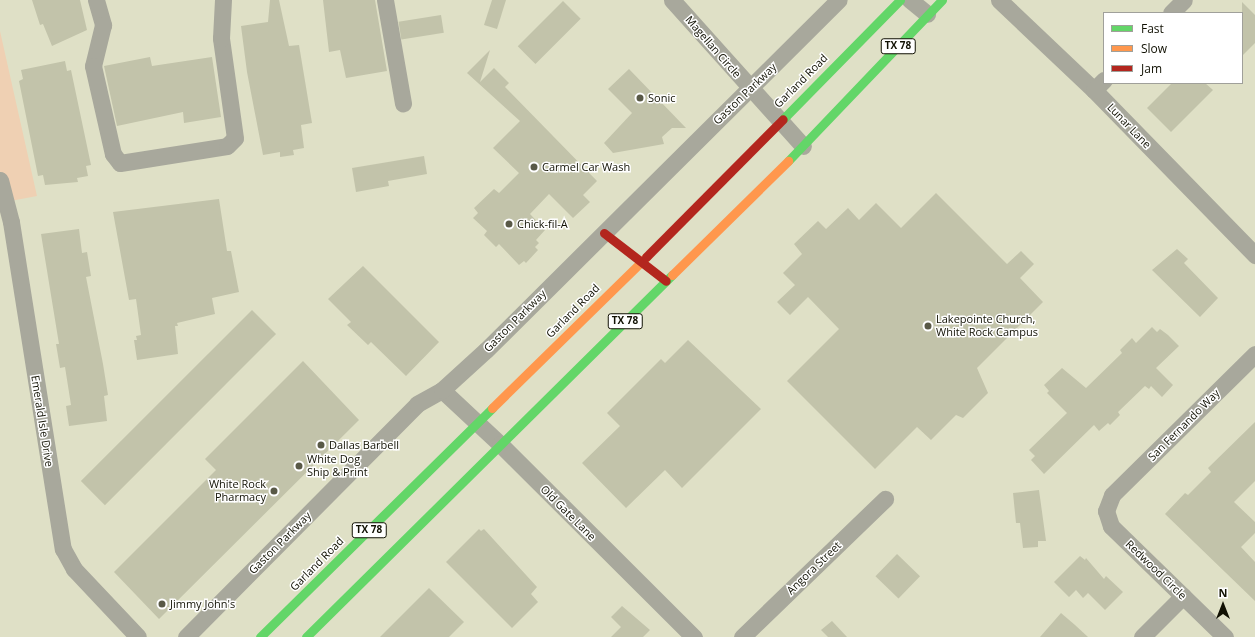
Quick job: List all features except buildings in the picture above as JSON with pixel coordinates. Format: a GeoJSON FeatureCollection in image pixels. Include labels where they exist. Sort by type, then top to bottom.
{"type":"FeatureCollection","features":[{"type":"Feature","properties":{"kind":"main road","name":"Garland Road"},"geometry":{"type":"LineString","coordinates":[[260,637],[642,261],[779,120],[900,0]]}},
{"type":"Feature","properties":{"kind":"main road","name":"TX 78"},"geometry":{"type":"LineString","coordinates":[[306,637],[803,146],[927,14],[942,0]]}},
{"type":"Feature","properties":{"kind":"main road"},"geometry":{"type":"LineString","coordinates":[[604,234],[642,261],[666,281]]}},
{"type":"Feature","properties":{"kind":"street"},"geometry":{"type":"LineString","coordinates":[[96,0],[103,25],[93,66],[113,154],[120,163],[227,146],[235,138],[221,38],[223,0]]}},
{"type":"Feature","properties":{"kind":"street"},"geometry":{"type":"LineString","coordinates":[[385,0],[403,103]]}},
{"type":"Feature","properties":{"kind":"street","name":"Magellan Circle"},"geometry":{"type":"LineString","coordinates":[[672,0],[750,90],[803,146]]}},
{"type":"Feature","properties":{"kind":"street","name":"Gaston Parkway"},"geometry":{"type":"LineString","coordinates":[[186,637],[417,404],[442,390],[481,355],[750,90],[839,0]]}},
{"type":"Feature","properties":{"kind":"street"},"geometry":{"type":"LineString","coordinates":[[910,0],[927,14]]}},
{"type":"Feature","properties":{"kind":"street","name":"Lunar Lane"},"geometry":{"type":"LineString","coordinates":[[999,0],[1099,85],[1255,255]]}},
{"type":"Feature","properties":{"kind":"street"},"geometry":{"type":"LineString","coordinates":[[1172,12],[1184,0]]}},
{"type":"Feature","properties":{"kind":"street","name":"Emerald Isle Drive"},"geometry":{"type":"LineString","coordinates":[[0,180],[11,222],[63,550],[84,580],[138,637]]}},
{"type":"Feature","properties":{"kind":"street","name":"San Fernando Way"},"geometry":{"type":"LineString","coordinates":[[1112,495],[1255,354]]}},
{"type":"Feature","properties":{"kind":"street","name":"Old Gate Lane"},"geometry":{"type":"LineString","coordinates":[[442,390],[500,444],[694,637]]}},
{"type":"Feature","properties":{"kind":"street","name":"Redwood Circle"},"geometry":{"type":"LineString","coordinates":[[1112,495],[1106,511],[1111,526],[1225,637]]}},
{"type":"Feature","properties":{"kind":"street","name":"Angora Street"},"geometry":{"type":"LineString","coordinates":[[742,637],[885,499]]}},
{"type":"Feature","properties":{"kind":"street"},"geometry":{"type":"LineString","coordinates":[[1142,637],[1183,596]]}},
{"type":"Feature","properties":{"kind":"shaded area"},"geometry":{"type":"Polygon","coordinates":[[[0,31],[37,196],[0,203],[0,31]]]}},
{"type":"Feature","properties":{"kind":"traffic: fast"},"geometry":{"type":"LineString","coordinates":[[783,119],[900,0]]}},
{"type":"Feature","properties":{"kind":"traffic: fast"},"geometry":{"type":"LineString","coordinates":[[788,161],[942,0]]}},
{"type":"Feature","properties":{"kind":"traffic: fast"},"geometry":{"type":"LineString","coordinates":[[306,637],[672,275]]}},
{"type":"Feature","properties":{"kind":"traffic: fast"},"geometry":{"type":"LineString","coordinates":[[260,637],[492,408]]}},
{"type":"Feature","properties":{"kind":"traffic: slow"},"geometry":{"type":"LineString","coordinates":[[672,275],[788,161]]}},
{"type":"Feature","properties":{"kind":"traffic: slow"},"geometry":{"type":"LineString","coordinates":[[492,408],[646,257]]}},
{"type":"Feature","properties":{"kind":"traffic: jam"},"geometry":{"type":"LineString","coordinates":[[646,257],[783,119]]}},
{"type":"Feature","properties":{"kind":"traffic: jam"},"geometry":{"type":"LineString","coordinates":[[604,233],[666,281]]}},
{"type":"Feature","properties":{"kind":"place","name":"Sonic"},"geometry":{"type":"Point","coordinates":[640,98]}},
{"type":"Feature","properties":{"kind":"place","name":"Carmel Car Wash"},"geometry":{"type":"Point","coordinates":[534,167]}},
{"type":"Feature","properties":{"kind":"place","name":"Chick-fil-A"},"geometry":{"type":"Point","coordinates":[509,224]}},
{"type":"Feature","properties":{"kind":"place","name":"Lakepointe Church, White Rock Campus"},"geometry":{"type":"Point","coordinates":[928,326]}},
{"type":"Feature","properties":{"kind":"place","name":"Dallas Barbell"},"geometry":{"type":"Point","coordinates":[321,445]}},
{"type":"Feature","properties":{"kind":"place","name":"White Dog Ship & Print"},"geometry":{"type":"Point","coordinates":[299,466]}},
{"type":"Feature","properties":{"kind":"place","name":"White Rock Pharmacy"},"geometry":{"type":"Point","coordinates":[274,491]}},
{"type":"Feature","properties":{"kind":"place","name":"Jimmy John's"},"geometry":{"type":"Point","coordinates":[162,604]}}]}
